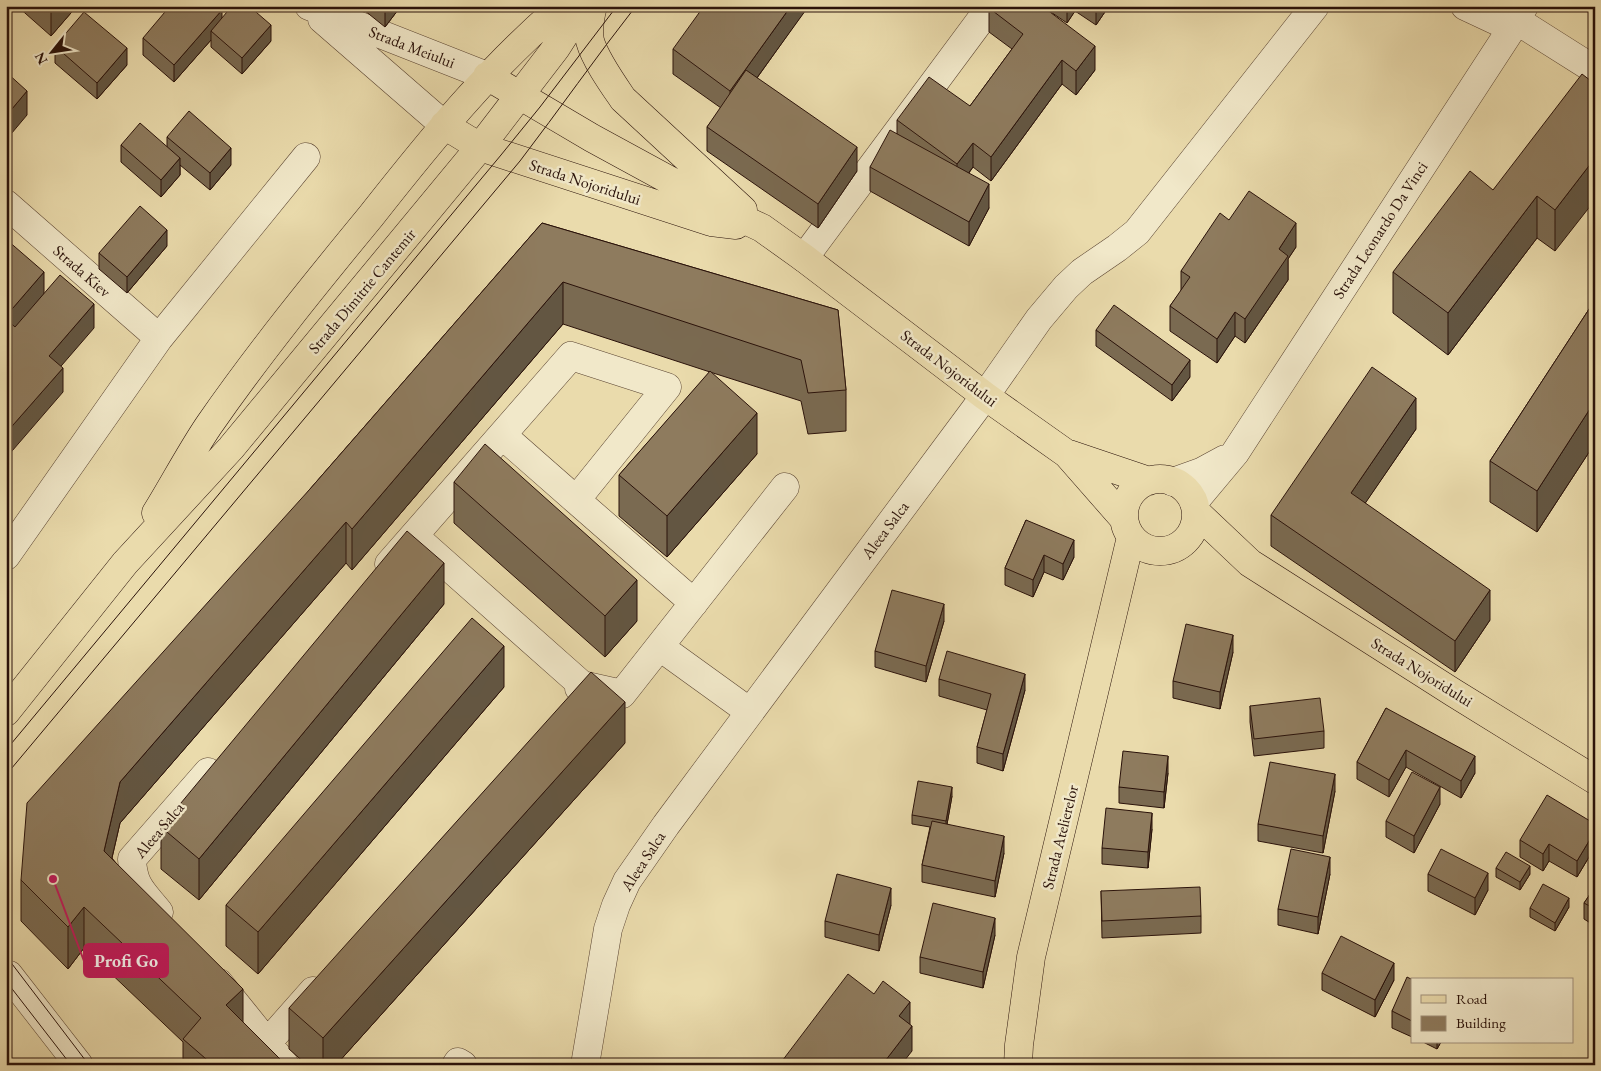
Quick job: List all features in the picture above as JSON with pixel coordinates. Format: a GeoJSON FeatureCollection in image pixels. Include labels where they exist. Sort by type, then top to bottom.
{"type":"FeatureCollection","features":[{"type":"Feature","properties":{"kind":"main road","name":"Strada Dimitrie Cantemir"},"geometry":{"type":"LineString","coordinates":[[126,563],[214,418],[290,315],[444,125],[487,76],[562,6]]}},
{"type":"Feature","properties":{"kind":"main road","name":"Strada Dimitrie Cantemir"},"geometry":{"type":"LineString","coordinates":[[6,712],[126,563],[231,448],[480,148],[556,48],[583,6]]}},
{"type":"Feature","properties":{"kind":"main road"},"geometry":{"type":"LineString","coordinates":[[593,6],[590,21],[590,41],[608,78],[623,99],[762,228]]}},
{"type":"Feature","properties":{"kind":"main road","name":"Strada Nojoridului"},"geometry":{"type":"LineString","coordinates":[[487,76],[600,143],[726,211],[762,228],[985,396],[1067,454],[1143,547],[1156,551]]}},
{"type":"Feature","properties":{"kind":"main road","name":"Strada Nojoridului"},"geometry":{"type":"LineString","coordinates":[[444,125],[480,148],[711,222],[762,228]]}},
{"type":"Feature","properties":{"kind":"main road"},"geometry":{"type":"LineString","coordinates":[[1067,454],[1161,481]]}},
{"type":"Feature","properties":{"kind":"main road","name":"Strada Nojoridului"},"geometry":{"type":"LineString","coordinates":[[1161,481],[1180,485],[1188,492],[1195,507],[1250,563],[1595,780]]}},
{"type":"Feature","properties":{"kind":"main road"},"geometry":{"type":"LineString","coordinates":[[1128,528],[1126,503],[1135,489],[1161,481]]}},
{"type":"Feature","properties":{"kind":"main road"},"geometry":{"type":"LineString","coordinates":[[1156,551],[1171,550],[1185,542],[1194,528],[1195,507]]}},
{"type":"Feature","properties":{"kind":"main road","name":"Strada Atelierelor"},"geometry":{"type":"LineString","coordinates":[[1013,1058],[1032,957],[1115,612],[1128,528]]}},
{"type":"Feature","properties":{"kind":"main road","name":"Strada Nojoridului"},"geometry":{"type":"LineString","coordinates":[[1185,542],[1250,563]]}},
{"type":"Feature","properties":{"kind":"main road","name":"Strada Atelierelor"},"geometry":{"type":"LineString","coordinates":[[1115,612],[1156,551]]}},
{"type":"Feature","properties":{"kind":"street","name":"Strada Meiului"},"geometry":{"type":"LineString","coordinates":[[308,6],[487,76]]}},
{"type":"Feature","properties":{"kind":"street","name":"Strada Meiului"},"geometry":{"type":"LineString","coordinates":[[308,6],[444,125]]}},
{"type":"Feature","properties":{"kind":"street"},"geometry":{"type":"LineString","coordinates":[[804,258],[991,6]]}},
{"type":"Feature","properties":{"kind":"street","name":"Aleea Salca"},"geometry":{"type":"LineString","coordinates":[[585,1065],[608,929],[627,881],[985,396],[1039,319],[1066,287],[1082,272],[1137,232],[1315,6]]}},
{"type":"Feature","properties":{"kind":"street"},"geometry":{"type":"LineString","coordinates":[[1465,6],[1517,18],[1595,70]]}},
{"type":"Feature","properties":{"kind":"street","name":"Strada Leonardo Da Vinci"},"geometry":{"type":"LineString","coordinates":[[1195,507],[1235,453],[1517,18]]}},
{"type":"Feature","properties":{"kind":"street"},"geometry":{"type":"LineString","coordinates":[[6,556],[159,338],[306,157]]}},
{"type":"Feature","properties":{"kind":"street","name":"Strada Kiev"},"geometry":{"type":"LineString","coordinates":[[6,204],[159,338]]}},
{"type":"Feature","properties":{"kind":"street"},"geometry":{"type":"LineString","coordinates":[[375,581],[571,356],[666,387],[576,500]]}},
{"type":"Feature","properties":{"kind":"street"},"geometry":{"type":"LineString","coordinates":[[502,435],[694,603]]}},
{"type":"Feature","properties":{"kind":"street","name":"Strada Leonardo Da Vinci"},"geometry":{"type":"LineString","coordinates":[[1161,481],[1201,472],[1235,453]]}},
{"type":"Feature","properties":{"kind":"street"},"geometry":{"type":"LineString","coordinates":[[414,536],[582,685],[622,694],[785,487]]}},
{"type":"Feature","properties":{"kind":"street"},"geometry":{"type":"LineString","coordinates":[[660,647],[750,712]]}},
{"type":"Feature","properties":{"kind":"street"},"geometry":{"type":"LineString","coordinates":[[562,707],[582,685]]}},
{"type":"Feature","properties":{"kind":"street","name":"Aleea Salca"},"geometry":{"type":"LineString","coordinates":[[174,930],[138,887],[133,872],[132,859],[224,754]]}},
{"type":"Feature","properties":{"kind":"street"},"geometry":{"type":"LineString","coordinates":[[205,966],[285,1065]]}},
{"type":"Feature","properties":{"kind":"street"},"geometry":{"type":"LineString","coordinates":[[9,975],[79,1065]]}},
{"type":"Feature","properties":{"kind":"street"},"geometry":{"type":"LineString","coordinates":[[268,1042],[327,975]]}},
{"type":"Feature","properties":{"kind":"street"},"geometry":{"type":"LineString","coordinates":[[456,1065],[458,1062],[463,1065]]}},
{"type":"Feature","properties":{"kind":"building"},"geometry":{"type":"Polygon","coordinates":[[[44,6],[56,6],[51,12],[44,6]]]}},
{"type":"Feature","properties":{"kind":"building"},"geometry":{"type":"Polygon","coordinates":[[[170,6],[217,6],[222,10],[174,65],[143,38],[170,6]]]}},
{"type":"Feature","properties":{"kind":"building"},"geometry":{"type":"Polygon","coordinates":[[[232,6],[249,6],[271,25],[242,58],[211,31],[232,6]]]}},
{"type":"Feature","properties":{"kind":"building"},"geometry":{"type":"Polygon","coordinates":[[[380,6],[388,6],[385,10],[380,6]]]}},
{"type":"Feature","properties":{"kind":"building"},"geometry":{"type":"Polygon","coordinates":[[[704,6],[791,6],[730,91],[673,49],[704,6]]]}},
{"type":"Feature","properties":{"kind":"building"},"geometry":{"type":"Polygon","coordinates":[[[990,6],[1042,6],[1095,46],[1076,71],[1062,60],[991,157],[973,143],[957,164],[897,120],[929,77],[970,106],[1023,34],[989,8],[990,6]]]}},
{"type":"Feature","properties":{"kind":"building"},"geometry":{"type":"Polygon","coordinates":[[[84,12],[127,48],[97,83],[55,46],[84,12]]]}},
{"type":"Feature","properties":{"kind":"building"},"geometry":{"type":"Polygon","coordinates":[[[746,70],[857,147],[818,204],[707,127],[746,70]]]}},
{"type":"Feature","properties":{"kind":"building"},"geometry":{"type":"Polygon","coordinates":[[[6,72],[27,91],[6,116],[6,72]]]}},
{"type":"Feature","properties":{"kind":"building"},"geometry":{"type":"Polygon","coordinates":[[[1582,74],[1595,84],[1595,158],[1555,210],[1537,196],[1448,313],[1393,272],[1470,171],[1493,190],[1582,74]]]}},
{"type":"Feature","properties":{"kind":"building"},"geometry":{"type":"Polygon","coordinates":[[[189,111],[231,148],[210,173],[167,137],[189,111]]]}},
{"type":"Feature","properties":{"kind":"building"},"geometry":{"type":"Polygon","coordinates":[[[140,123],[180,158],[161,180],[121,145],[140,123]]]}},
{"type":"Feature","properties":{"kind":"building"},"geometry":{"type":"Polygon","coordinates":[[[890,130],[989,184],[969,222],[870,167],[890,130]]]}},
{"type":"Feature","properties":{"kind":"building"},"geometry":{"type":"Polygon","coordinates":[[[1249,191],[1296,223],[1279,249],[1288,256],[1245,319],[1235,312],[1217,339],[1170,306],[1190,277],[1181,271],[1220,213],[1229,220],[1249,191]]]}},
{"type":"Feature","properties":{"kind":"building"},"geometry":{"type":"Polygon","coordinates":[[[140,206],[167,230],[127,277],[99,253],[140,206]]]}},
{"type":"Feature","properties":{"kind":"building"},"geometry":{"type":"Polygon","coordinates":[[[542,223],[838,310],[846,390],[808,393],[801,360],[563,282],[352,529],[346,522],[120,782],[104,851],[243,989],[226,1005],[286,1065],[213,1065],[183,1039],[201,1018],[84,907],[68,927],[21,880],[27,803],[310,489],[542,223]]]}},
{"type":"Feature","properties":{"kind":"building"},"geometry":{"type":"Polygon","coordinates":[[[6,241],[44,272],[6,316],[6,241]]]}},
{"type":"Feature","properties":{"kind":"building"},"geometry":{"type":"Polygon","coordinates":[[[60,275],[94,304],[49,356],[63,368],[6,433],[6,319],[15,327],[60,275]]]}},
{"type":"Feature","properties":{"kind":"building"},"geometry":{"type":"Polygon","coordinates":[[[1595,300],[1595,401],[1537,491],[1490,461],[1595,300]]]}},
{"type":"Feature","properties":{"kind":"building"},"geometry":{"type":"Polygon","coordinates":[[[1114,305],[1190,360],[1172,385],[1096,330],[1114,305]]]}},
{"type":"Feature","properties":{"kind":"building"},"geometry":{"type":"Polygon","coordinates":[[[1372,367],[1416,398],[1351,493],[1490,590],[1455,641],[1271,515],[1372,367]]]}},
{"type":"Feature","properties":{"kind":"building"},"geometry":{"type":"Polygon","coordinates":[[[710,371],[757,413],[667,516],[619,475],[710,371]]]}},
{"type":"Feature","properties":{"kind":"building"},"geometry":{"type":"Polygon","coordinates":[[[485,444],[637,580],[605,616],[454,482],[485,444]]]}},
{"type":"Feature","properties":{"kind":"building"},"geometry":{"type":"Polygon","coordinates":[[[1026,520],[1074,540],[1063,564],[1044,555],[1033,580],[1005,568],[1026,520]]]}},
{"type":"Feature","properties":{"kind":"building"},"geometry":{"type":"Polygon","coordinates":[[[407,531],[444,563],[199,859],[161,827],[407,531]]]}},
{"type":"Feature","properties":{"kind":"building"},"geometry":{"type":"Polygon","coordinates":[[[892,590],[944,604],[926,666],[875,651],[892,590]]]}},
{"type":"Feature","properties":{"kind":"building"},"geometry":{"type":"Polygon","coordinates":[[[472,618],[504,646],[258,932],[226,905],[472,618]]]}},
{"type":"Feature","properties":{"kind":"building"},"geometry":{"type":"Polygon","coordinates":[[[1186,624],[1233,635],[1220,692],[1173,681],[1186,624]]]}},
{"type":"Feature","properties":{"kind":"building"},"geometry":{"type":"Polygon","coordinates":[[[947,651],[1025,674],[1003,754],[977,747],[991,694],[939,679],[947,651]]]}},
{"type":"Feature","properties":{"kind":"building"},"geometry":{"type":"Polygon","coordinates":[[[591,672],[625,702],[323,1038],[289,1008],[591,672]]]}},
{"type":"Feature","properties":{"kind":"building"},"geometry":{"type":"Polygon","coordinates":[[[1320,698],[1324,731],[1254,739],[1250,706],[1320,698]]]}},
{"type":"Feature","properties":{"kind":"building"},"geometry":{"type":"Polygon","coordinates":[[[1386,708],[1475,756],[1461,781],[1406,750],[1389,780],[1357,762],[1386,708]]]}},
{"type":"Feature","properties":{"kind":"building"},"geometry":{"type":"Polygon","coordinates":[[[1123,751],[1168,756],[1164,792],[1119,787],[1123,751]]]}},
{"type":"Feature","properties":{"kind":"building"},"geometry":{"type":"Polygon","coordinates":[[[1270,762],[1335,774],[1323,836],[1258,824],[1270,762]]]}},
{"type":"Feature","properties":{"kind":"building"},"geometry":{"type":"Polygon","coordinates":[[[1412,772],[1440,787],[1414,836],[1386,821],[1412,772]]]}},
{"type":"Feature","properties":{"kind":"building"},"geometry":{"type":"Polygon","coordinates":[[[918,781],[952,787],[946,821],[912,815],[918,781]]]}},
{"type":"Feature","properties":{"kind":"building"},"geometry":{"type":"Polygon","coordinates":[[[1547,795],[1595,824],[1595,831],[1577,861],[1549,844],[1543,854],[1520,840],[1547,795]]]}},
{"type":"Feature","properties":{"kind":"building"},"geometry":{"type":"Polygon","coordinates":[[[1106,808],[1152,813],[1148,852],[1102,848],[1106,808]]]}},
{"type":"Feature","properties":{"kind":"building"},"geometry":{"type":"Polygon","coordinates":[[[932,821],[1004,836],[995,881],[922,865],[932,821]]]}},
{"type":"Feature","properties":{"kind":"building"},"geometry":{"type":"Polygon","coordinates":[[[1291,849],[1330,857],[1318,917],[1278,909],[1291,849]]]}},
{"type":"Feature","properties":{"kind":"building"},"geometry":{"type":"Polygon","coordinates":[[[1441,849],[1488,873],[1475,898],[1428,874],[1441,849]]]}},
{"type":"Feature","properties":{"kind":"building"},"geometry":{"type":"Polygon","coordinates":[[[1506,852],[1530,866],[1520,882],[1496,868],[1506,852]]]}},
{"type":"Feature","properties":{"kind":"building"},"geometry":{"type":"Polygon","coordinates":[[[837,874],[891,888],[879,935],[825,921],[837,874]]]}},
{"type":"Feature","properties":{"kind":"building"},"geometry":{"type":"Polygon","coordinates":[[[1543,884],[1569,898],[1555,923],[1530,908],[1543,884]]]}},
{"type":"Feature","properties":{"kind":"building"},"geometry":{"type":"Polygon","coordinates":[[[1200,887],[1201,916],[1102,921],[1101,891],[1200,887]]]}},
{"type":"Feature","properties":{"kind":"building"},"geometry":{"type":"Polygon","coordinates":[[[1595,887],[1595,909],[1584,903],[1595,887]]]}},
{"type":"Feature","properties":{"kind":"building"},"geometry":{"type":"Polygon","coordinates":[[[933,903],[995,918],[983,972],[920,957],[933,903]]]}},
{"type":"Feature","properties":{"kind":"building"},"geometry":{"type":"Polygon","coordinates":[[[1341,936],[1394,963],[1375,1000],[1322,973],[1341,936]]]}},
{"type":"Feature","properties":{"kind":"building"},"geometry":{"type":"Polygon","coordinates":[[[848,974],[874,994],[883,981],[910,1002],[899,1016],[912,1026],[882,1065],[779,1065],[848,974]]]}},
{"type":"Feature","properties":{"kind":"building"},"geometry":{"type":"Polygon","coordinates":[[[1407,977],[1411,979],[1411,1020],[1392,1011],[1407,977]]]}},
{"type":"Feature","properties":{"kind":"tram line"},"geometry":{"type":"LineString","coordinates":[[6,750],[501,155],[617,6]]}},
{"type":"Feature","properties":{"kind":"tram line"},"geometry":{"type":"LineString","coordinates":[[6,775],[520,161],[636,6]]}},
{"type":"Feature","properties":{"kind":"tram line"},"geometry":{"type":"LineString","coordinates":[[6,956],[89,1065]]}},
{"type":"Feature","properties":{"kind":"tram line"},"geometry":{"type":"LineString","coordinates":[[6,981],[71,1065]]}},
{"type":"Feature","properties":{"kind":"place","name":"Profi Go"},"geometry":{"type":"Point","coordinates":[53,879]}}]}
